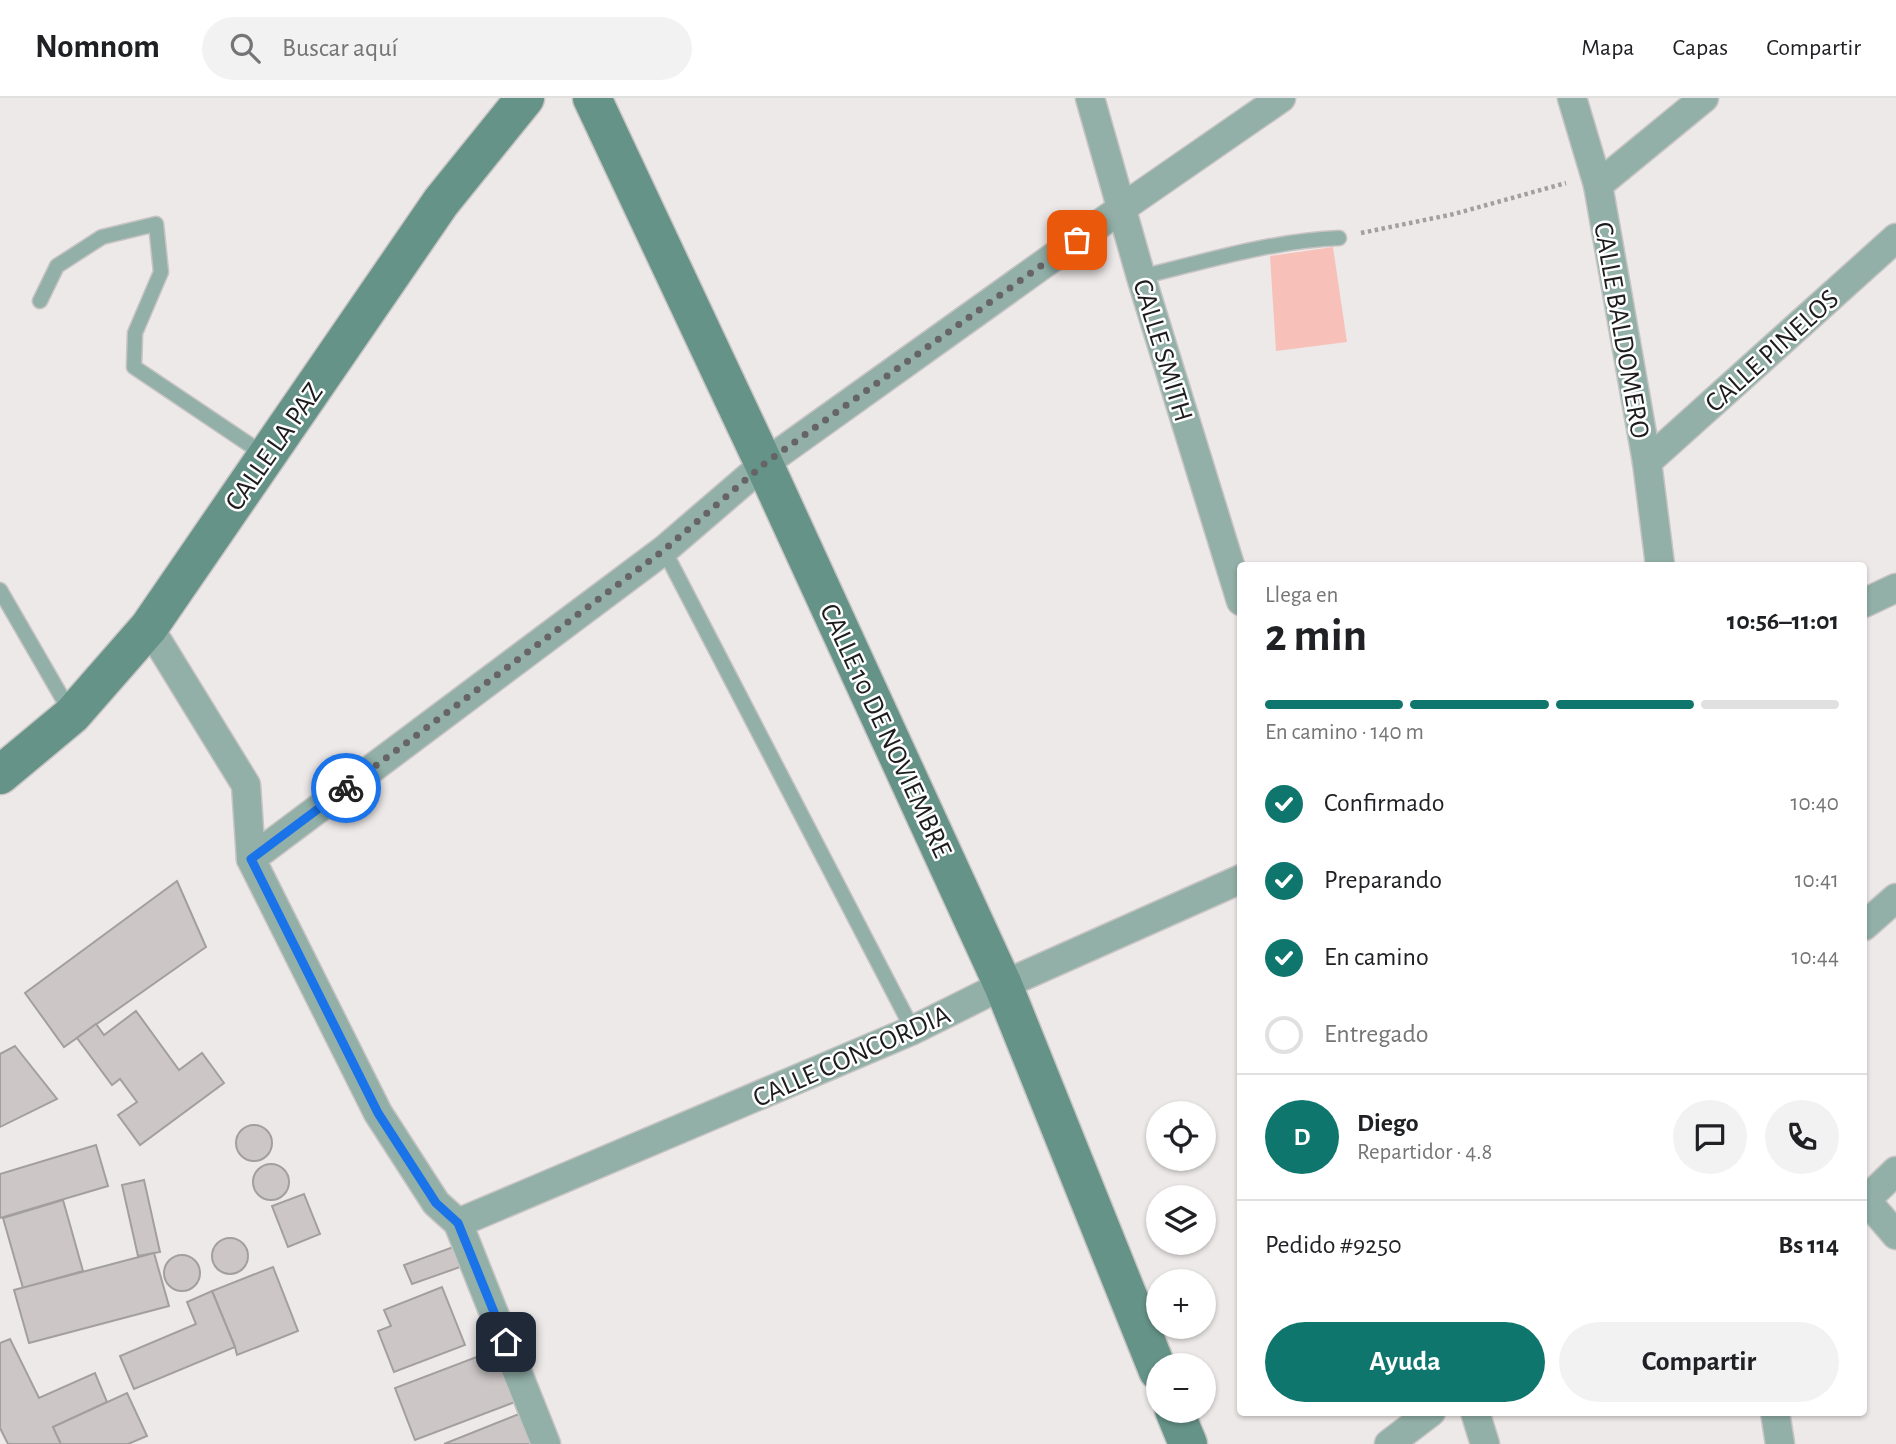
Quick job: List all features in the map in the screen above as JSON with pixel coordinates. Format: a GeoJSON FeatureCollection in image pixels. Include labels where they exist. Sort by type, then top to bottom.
{"type":"FeatureCollection","features":[{"type":"Feature","properties":{"kind":"main road","name":"CALLE LA PAZ"},"geometry":{"type":"LineString","coordinates":[[0,775],[72,715],[149,627],[441,202],[525,98]]}},
{"type":"Feature","properties":{"kind":"main road","name":"CALLE 10 DE NOVIEMBRE"},"geometry":{"type":"LineString","coordinates":[[592,98],[764,464],[1003,985],[1151,1353]]}},
{"type":"Feature","properties":{"kind":"main road"},"geometry":{"type":"LineString","coordinates":[[1179,1423],[1188,1444]]}},
{"type":"Feature","properties":{"kind":"street","name":"CALLE SMITH"},"geometry":{"type":"LineString","coordinates":[[1090,98],[1141,277],[1237,588]]}},
{"type":"Feature","properties":{"kind":"street"},"geometry":{"type":"LineString","coordinates":[[251,859],[664,550],[764,464],[1281,98]]}},
{"type":"Feature","properties":{"kind":"street","name":"CALLE BALDOMERO"},"geometry":{"type":"LineString","coordinates":[[1572,98],[1596,180],[1647,462],[1660,562]]}},
{"type":"Feature","properties":{"kind":"street"},"geometry":{"type":"LineString","coordinates":[[1596,180],[1704,98]]}},
{"type":"Feature","properties":{"kind":"street","name":"CALLE PINELOS"},"geometry":{"type":"LineString","coordinates":[[1647,462],[1896,238]]}},
{"type":"Feature","properties":{"kind":"street"},"geometry":{"type":"LineString","coordinates":[[1867,602],[1896,588]]}},
{"type":"Feature","properties":{"kind":"street"},"geometry":{"type":"LineString","coordinates":[[149,627],[246,785],[251,859],[378,1113],[436,1203],[458,1223],[546,1444]]}},
{"type":"Feature","properties":{"kind":"street","name":"CALLE CONCORDIA"},"geometry":{"type":"LineString","coordinates":[[458,1223],[913,1030],[1003,985],[1237,881]]}},
{"type":"Feature","properties":{"kind":"street"},"geometry":{"type":"LineString","coordinates":[[1867,923],[1896,898]]}},
{"type":"Feature","properties":{"kind":"street"},"geometry":{"type":"LineString","coordinates":[[1867,1199],[1896,1171]]}},
{"type":"Feature","properties":{"kind":"street"},"geometry":{"type":"LineString","coordinates":[[1867,1201],[1896,1235]]}},
{"type":"Feature","properties":{"kind":"street"},"geometry":{"type":"LineString","coordinates":[[1389,1444],[1426,1416]]}},
{"type":"Feature","properties":{"kind":"street"},"geometry":{"type":"LineString","coordinates":[[1476,1416],[1485,1444]]}},
{"type":"Feature","properties":{"kind":"street"},"geometry":{"type":"LineString","coordinates":[[1776,1416],[1780,1444]]}},
{"type":"Feature","properties":{"kind":"lane"},"geometry":{"type":"LineString","coordinates":[[40,301],[57,266],[102,237],[156,224],[161,272],[135,333],[134,367],[267,456]]}},
{"type":"Feature","properties":{"kind":"lane"},"geometry":{"type":"LineString","coordinates":[[1141,277],[1259,247],[1339,238]]}},
{"type":"Feature","properties":{"kind":"lane"},"geometry":{"type":"LineString","coordinates":[[664,550],[913,1030]]}},
{"type":"Feature","properties":{"kind":"lane"},"geometry":{"type":"LineString","coordinates":[[0,590],[72,715]]}},
{"type":"Feature","properties":{"kind":"path"},"geometry":{"type":"LineString","coordinates":[[1339,238],[1596,180]]}},
{"type":"Feature","properties":{"kind":"shaded area"},"geometry":{"type":"Polygon","coordinates":[[[1333,247],[1347,342],[1276,351],[1270,256],[1333,247]]]}},
{"type":"Feature","properties":{"kind":"building"},"geometry":{"type":"Polygon","coordinates":[[[177,881],[206,947],[64,1047],[25,993],[177,881]]]}},
{"type":"Feature","properties":{"kind":"building"},"geometry":{"type":"Polygon","coordinates":[[[136,1011],[179,1070],[202,1053],[224,1083],[140,1145],[118,1115],[137,1102],[120,1079],[112,1085],[77,1038],[96,1024],[104,1035],[136,1011]]]}},
{"type":"Feature","properties":{"kind":"building"},"geometry":{"type":"Polygon","coordinates":[[[15,1046],[57,1099],[0,1127],[0,1054],[15,1046]]]}},
{"type":"Feature","properties":{"kind":"building"},"geometry":{"type":"Polygon","coordinates":[[[254,1125],[267,1130],[272,1143],[267,1156],[254,1161],[241,1156],[236,1143],[241,1130],[254,1125]]]}},
{"type":"Feature","properties":{"kind":"building"},"geometry":{"type":"Polygon","coordinates":[[[96,1145],[108,1186],[0,1218],[0,1174],[96,1145]]]}},
{"type":"Feature","properties":{"kind":"building"},"geometry":{"type":"Polygon","coordinates":[[[271,1164],[284,1169],[289,1182],[284,1195],[271,1200],[258,1195],[253,1182],[258,1169],[271,1164]]]}},
{"type":"Feature","properties":{"kind":"building"},"geometry":{"type":"Polygon","coordinates":[[[144,1180],[160,1252],[138,1256],[122,1185],[144,1180]]]}},
{"type":"Feature","properties":{"kind":"building"},"geometry":{"type":"Polygon","coordinates":[[[304,1194],[320,1234],[288,1247],[272,1206],[304,1194]]]}},
{"type":"Feature","properties":{"kind":"building"},"geometry":{"type":"Polygon","coordinates":[[[63,1200],[83,1271],[23,1288],[3,1218],[63,1200]]]}},
{"type":"Feature","properties":{"kind":"building"},"geometry":{"type":"Polygon","coordinates":[[[230,1238],[243,1243],[248,1256],[243,1269],[230,1274],[217,1269],[212,1256],[217,1243],[230,1238]]]}},
{"type":"Feature","properties":{"kind":"building"},"geometry":{"type":"Polygon","coordinates":[[[456,1246],[463,1266],[412,1284],[404,1265],[456,1246]]]}},
{"type":"Feature","properties":{"kind":"building"},"geometry":{"type":"Polygon","coordinates":[[[154,1253],[169,1306],[29,1343],[14,1290],[154,1253]]]}},
{"type":"Feature","properties":{"kind":"building"},"geometry":{"type":"Polygon","coordinates":[[[182,1255],[195,1260],[200,1273],[195,1286],[182,1291],[169,1286],[164,1273],[169,1260],[182,1255]]]}},
{"type":"Feature","properties":{"kind":"building"},"geometry":{"type":"Polygon","coordinates":[[[273,1267],[298,1331],[237,1355],[212,1291],[273,1267]]]}},
{"type":"Feature","properties":{"kind":"building"},"geometry":{"type":"Polygon","coordinates":[[[442,1287],[465,1345],[394,1372],[378,1331],[391,1326],[384,1310],[442,1287]]]}},
{"type":"Feature","properties":{"kind":"building"},"geometry":{"type":"Polygon","coordinates":[[[212,1291],[235,1347],[134,1389],[120,1356],[196,1324],[187,1302],[212,1291]]]}},
{"type":"Feature","properties":{"kind":"building"},"geometry":{"type":"Polygon","coordinates":[[[10,1339],[39,1398],[95,1373],[107,1402],[53,1427],[61,1444],[8,1444],[0,1428],[0,1343],[10,1339]]]}},
{"type":"Feature","properties":{"kind":"building"},"geometry":{"type":"Polygon","coordinates":[[[495,1350],[515,1402],[415,1440],[395,1388],[495,1350]]]}},
{"type":"Feature","properties":{"kind":"building"},"geometry":{"type":"Polygon","coordinates":[[[127,1393],[147,1436],[128,1444],[61,1444],[53,1427],[127,1393]]]}},
{"type":"Feature","properties":{"kind":"building"},"geometry":{"type":"Polygon","coordinates":[[[519,1414],[531,1444],[444,1444],[519,1414]]]}},
{"type":"Feature","properties":{"kind":"way so far"},"geometry":{"type":"LineString","coordinates":[[346,788],[664,550],[764,464],[1077,240]]}},
{"type":"Feature","properties":{"kind":"route"},"geometry":{"type":"LineString","coordinates":[[346,788],[251,859],[378,1113],[436,1203],[458,1223],[506,1342]]}}]}
